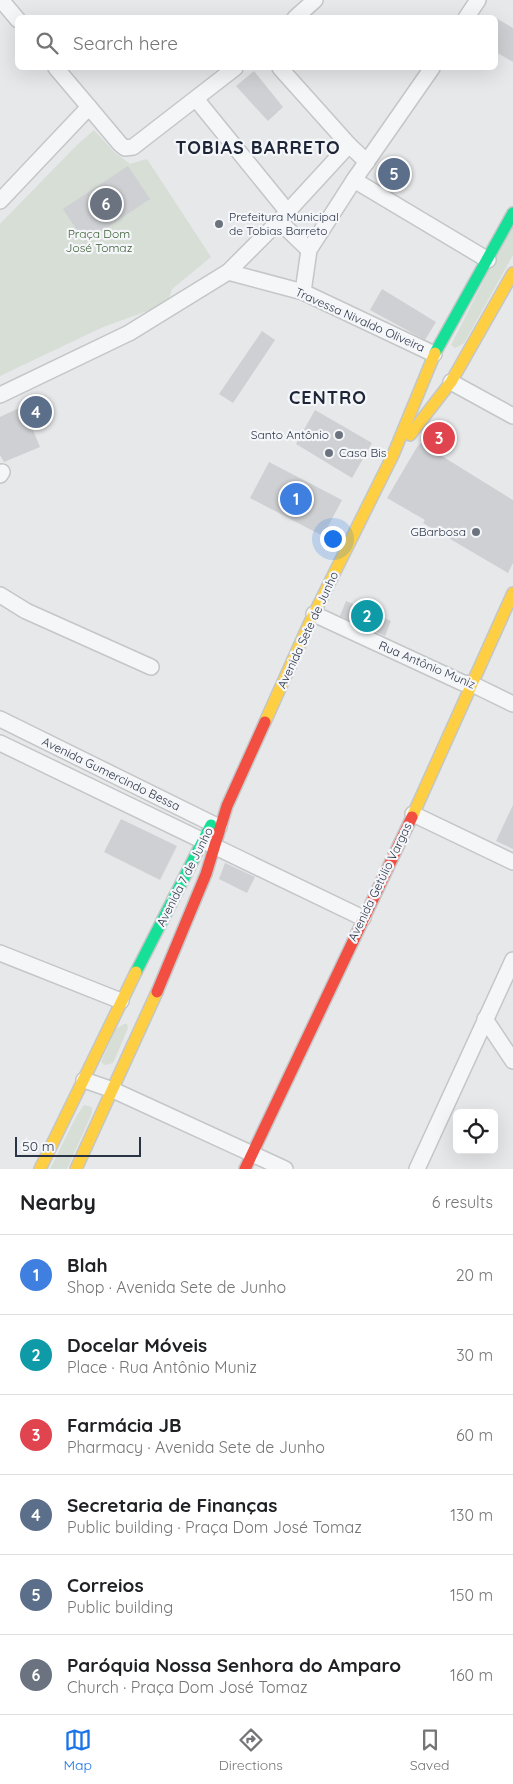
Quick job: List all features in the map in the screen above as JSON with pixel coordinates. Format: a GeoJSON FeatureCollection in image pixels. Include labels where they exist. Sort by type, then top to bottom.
{"type":"FeatureCollection","features":[{"type":"Feature","properties":{"kind":"main road","name":"Avenida Sete de Junho"},"geometry":{"type":"LineString","coordinates":[[227,806],[314,614],[393,455],[434,354],[513,213]]}},
{"type":"Feature","properties":{"kind":"main road","name":"Avenida Sete de Junho"},"geometry":{"type":"LineString","coordinates":[[393,455],[451,382],[513,273]]}},
{"type":"Feature","properties":{"kind":"main road","name":"Avenida Getúlio Vargas"},"geometry":{"type":"LineString","coordinates":[[246,1169],[413,814],[513,594]]}},
{"type":"Feature","properties":{"kind":"main road","name":"Avenida 7 de Junho"},"geometry":{"type":"LineString","coordinates":[[76,1169],[140,1033],[210,843],[227,806]]}},
{"type":"Feature","properties":{"kind":"main road","name":"Avenida 7 de Junho"},"geometry":{"type":"LineString","coordinates":[[40,1169],[121,1001],[210,843]]}},
{"type":"Feature","properties":{"kind":"street"},"geometry":{"type":"LineString","coordinates":[[298,15],[315,0]]}},
{"type":"Feature","properties":{"kind":"street"},"geometry":{"type":"LineString","coordinates":[[468,15],[478,0]]}},
{"type":"Feature","properties":{"kind":"street"},"geometry":{"type":"LineString","coordinates":[[2,1],[15,16]]}},
{"type":"Feature","properties":{"kind":"street"},"geometry":{"type":"LineString","coordinates":[[58,70],[125,148],[133,147],[233,70]]}},
{"type":"Feature","properties":{"kind":"street"},"geometry":{"type":"LineString","coordinates":[[282,70],[348,145],[367,162]]}},
{"type":"Feature","properties":{"kind":"street"},"geometry":{"type":"LineString","coordinates":[[303,292],[309,250],[354,180],[431,70]]}},
{"type":"Feature","properties":{"kind":"street"},"geometry":{"type":"LineString","coordinates":[[196,99],[309,250]]}},
{"type":"Feature","properties":{"kind":"street"},"geometry":{"type":"LineString","coordinates":[[0,201],[89,107]]}},
{"type":"Feature","properties":{"kind":"street"},"geometry":{"type":"LineString","coordinates":[[0,395],[129,333],[228,272],[283,216],[348,145]]}},
{"type":"Feature","properties":{"kind":"street"},"geometry":{"type":"LineString","coordinates":[[354,180],[488,260]]}},
{"type":"Feature","properties":{"kind":"street","name":"Travessa Nivaldo Oliveira"},"geometry":{"type":"LineString","coordinates":[[228,272],[303,292],[434,354]]}},
{"type":"Feature","properties":{"kind":"street"},"geometry":{"type":"LineString","coordinates":[[451,382],[513,416]]}},
{"type":"Feature","properties":{"kind":"street"},"geometry":{"type":"LineString","coordinates":[[0,595],[26,611]]}},
{"type":"Feature","properties":{"kind":"street"},"geometry":{"type":"LineString","coordinates":[[0,601],[151,667]]}},
{"type":"Feature","properties":{"kind":"street","name":"Rua Antônio Muniz"},"geometry":{"type":"LineString","coordinates":[[314,614],[463,683],[469,689],[513,704]]}},
{"type":"Feature","properties":{"kind":"street","name":"Avenida Gumercindo Bessa"},"geometry":{"type":"LineString","coordinates":[[0,719],[217,826]]}},
{"type":"Feature","properties":{"kind":"street","name":"Avenida Gumercindo Bessa"},"geometry":{"type":"LineString","coordinates":[[0,743],[363,918]]}},
{"type":"Feature","properties":{"kind":"street"},"geometry":{"type":"LineString","coordinates":[[413,814],[513,862]]}},
{"type":"Feature","properties":{"kind":"street"},"geometry":{"type":"LineString","coordinates":[[0,953],[121,1001]]}},
{"type":"Feature","properties":{"kind":"street"},"geometry":{"type":"LineString","coordinates":[[417,1169],[513,960]]}},
{"type":"Feature","properties":{"kind":"street"},"geometry":{"type":"LineString","coordinates":[[485,1019],[513,1061]]}},
{"type":"Feature","properties":{"kind":"street"},"geometry":{"type":"LineString","coordinates":[[84,1080],[113,1090],[285,1169]]}},
{"type":"Feature","properties":{"kind":"green space","name":"Praça Dom José Tomaz"},"geometry":{"type":"Polygon","coordinates":[[[94,130],[114,152],[130,164],[147,159],[211,257],[172,289],[167,304],[103,327],[0,376],[0,224],[94,130]]]}},
{"type":"Feature","properties":{"kind":"green space"},"geometry":{"type":"Polygon","coordinates":[[[513,223],[513,255],[464,343],[455,348],[451,345],[513,223]]]}},
{"type":"Feature","properties":{"kind":"green space"},"geometry":{"type":"Polygon","coordinates":[[[127,1024],[128,1028],[113,1063],[105,1065],[101,1062],[116,1029],[127,1024]]]}},
{"type":"Feature","properties":{"kind":"green space"},"geometry":{"type":"Polygon","coordinates":[[[84,1105],[92,1107],[92,1113],[67,1169],[50,1169],[76,1117],[84,1105]]]}},
{"type":"Feature","properties":{"kind":"building"},"geometry":{"type":"Polygon","coordinates":[[[498,19],[513,28],[513,62],[498,53],[498,19]]]}},
{"type":"Feature","properties":{"kind":"building"},"geometry":{"type":"Polygon","coordinates":[[[254,71],[283,107],[268,121],[236,86],[254,71]]]}},
{"type":"Feature","properties":{"kind":"building"},"geometry":{"type":"Polygon","coordinates":[[[128,166],[150,199],[85,242],[63,209],[128,166]]]}},
{"type":"Feature","properties":{"kind":"building"},"geometry":{"type":"Polygon","coordinates":[[[382,289],[436,322],[425,340],[370,310],[382,289]]]}},
{"type":"Feature","properties":{"kind":"building"},"geometry":{"type":"Polygon","coordinates":[[[262,331],[275,340],[233,403],[219,394],[262,331]]]}},
{"type":"Feature","properties":{"kind":"building"},"geometry":{"type":"Polygon","coordinates":[[[23,406],[40,447],[4,462],[0,455],[0,417],[23,406]]]}},
{"type":"Feature","properties":{"kind":"building"},"geometry":{"type":"Polygon","coordinates":[[[315,410],[372,443],[352,478],[296,444],[315,410]]]}},
{"type":"Feature","properties":{"kind":"building","name":"GBarbosa"},"geometry":{"type":"Polygon","coordinates":[[[421,443],[513,500],[513,563],[508,573],[423,523],[425,520],[387,498],[421,443]]]}},
{"type":"Feature","properties":{"kind":"building"},"geometry":{"type":"Polygon","coordinates":[[[269,462],[342,500],[323,536],[250,498],[269,462]]]}},
{"type":"Feature","properties":{"kind":"building"},"geometry":{"type":"Polygon","coordinates":[[[346,601],[391,621],[385,636],[340,616],[346,601]]]}},
{"type":"Feature","properties":{"kind":"building"},"geometry":{"type":"Polygon","coordinates":[[[513,805],[513,849],[496,841],[513,805]]]}},
{"type":"Feature","properties":{"kind":"building"},"geometry":{"type":"Polygon","coordinates":[[[121,819],[177,846],[160,880],[104,852],[121,819]]]}},
{"type":"Feature","properties":{"kind":"building"},"geometry":{"type":"Polygon","coordinates":[[[225,863],[255,877],[247,893],[219,879],[225,863]]]}},
{"type":"Feature","properties":{"kind":"traffic: fast"},"geometry":{"type":"LineString","coordinates":[[435,353],[513,213]]}},
{"type":"Feature","properties":{"kind":"traffic: fast"},"geometry":{"type":"LineString","coordinates":[[136,972],[211,825]]}},
{"type":"Feature","properties":{"kind":"traffic: slow"},"geometry":{"type":"LineString","coordinates":[[410,435],[451,382],[513,273]]}},
{"type":"Feature","properties":{"kind":"traffic: slow"},"geometry":{"type":"LineString","coordinates":[[265,722],[309,624],[393,455],[435,353]]}},
{"type":"Feature","properties":{"kind":"traffic: slow"},"geometry":{"type":"LineString","coordinates":[[412,817],[513,593]]}},
{"type":"Feature","properties":{"kind":"traffic: slow"},"geometry":{"type":"LineString","coordinates":[[40,1169],[136,972]]}},
{"type":"Feature","properties":{"kind":"traffic: slow"},"geometry":{"type":"LineString","coordinates":[[76,1169],[157,992]]}},
{"type":"Feature","properties":{"kind":"traffic: jam"},"geometry":{"type":"LineString","coordinates":[[157,992],[206,874],[227,806],[265,722]]}},
{"type":"Feature","properties":{"kind":"traffic: jam"},"geometry":{"type":"LineString","coordinates":[[245,1169],[412,817]]}},
{"type":"Feature","properties":{"kind":"place","name":"Correios"},"geometry":{"type":"Point","coordinates":[394,174]}},
{"type":"Feature","properties":{"kind":"place","name":"Paróquia Nossa Senhora do Amparo"},"geometry":{"type":"Point","coordinates":[106,204]}},
{"type":"Feature","properties":{"kind":"place","name":"Prefeitura Municipal de Tobias Barreto"},"geometry":{"type":"Point","coordinates":[219,224]}},
{"type":"Feature","properties":{"kind":"place","name":"Secretaria de Finanças"},"geometry":{"type":"Point","coordinates":[36,412]}},
{"type":"Feature","properties":{"kind":"place","name":"Santo Antônio"},"geometry":{"type":"Point","coordinates":[339,435]}},
{"type":"Feature","properties":{"kind":"place","name":"Farmácia JB"},"geometry":{"type":"Point","coordinates":[439,438]}},
{"type":"Feature","properties":{"kind":"place","name":"Casa Bis"},"geometry":{"type":"Point","coordinates":[329,453]}},
{"type":"Feature","properties":{"kind":"place","name":"Blah"},"geometry":{"type":"Point","coordinates":[296,499]}},
{"type":"Feature","properties":{"kind":"place","name":"GBarbosa"},"geometry":{"type":"Point","coordinates":[476,532]}},
{"type":"Feature","properties":{"kind":"place","name":"Docelar Móveis"},"geometry":{"type":"Point","coordinates":[367,616]}},
{"type":"Feature","properties":{"kind":"district","name":"TOBIAS BARRETO"},"geometry":{"type":"Point","coordinates":[258,148]}},
{"type":"Feature","properties":{"kind":"district","name":"CENTRO"},"geometry":{"type":"Point","coordinates":[328,398]}}]}
